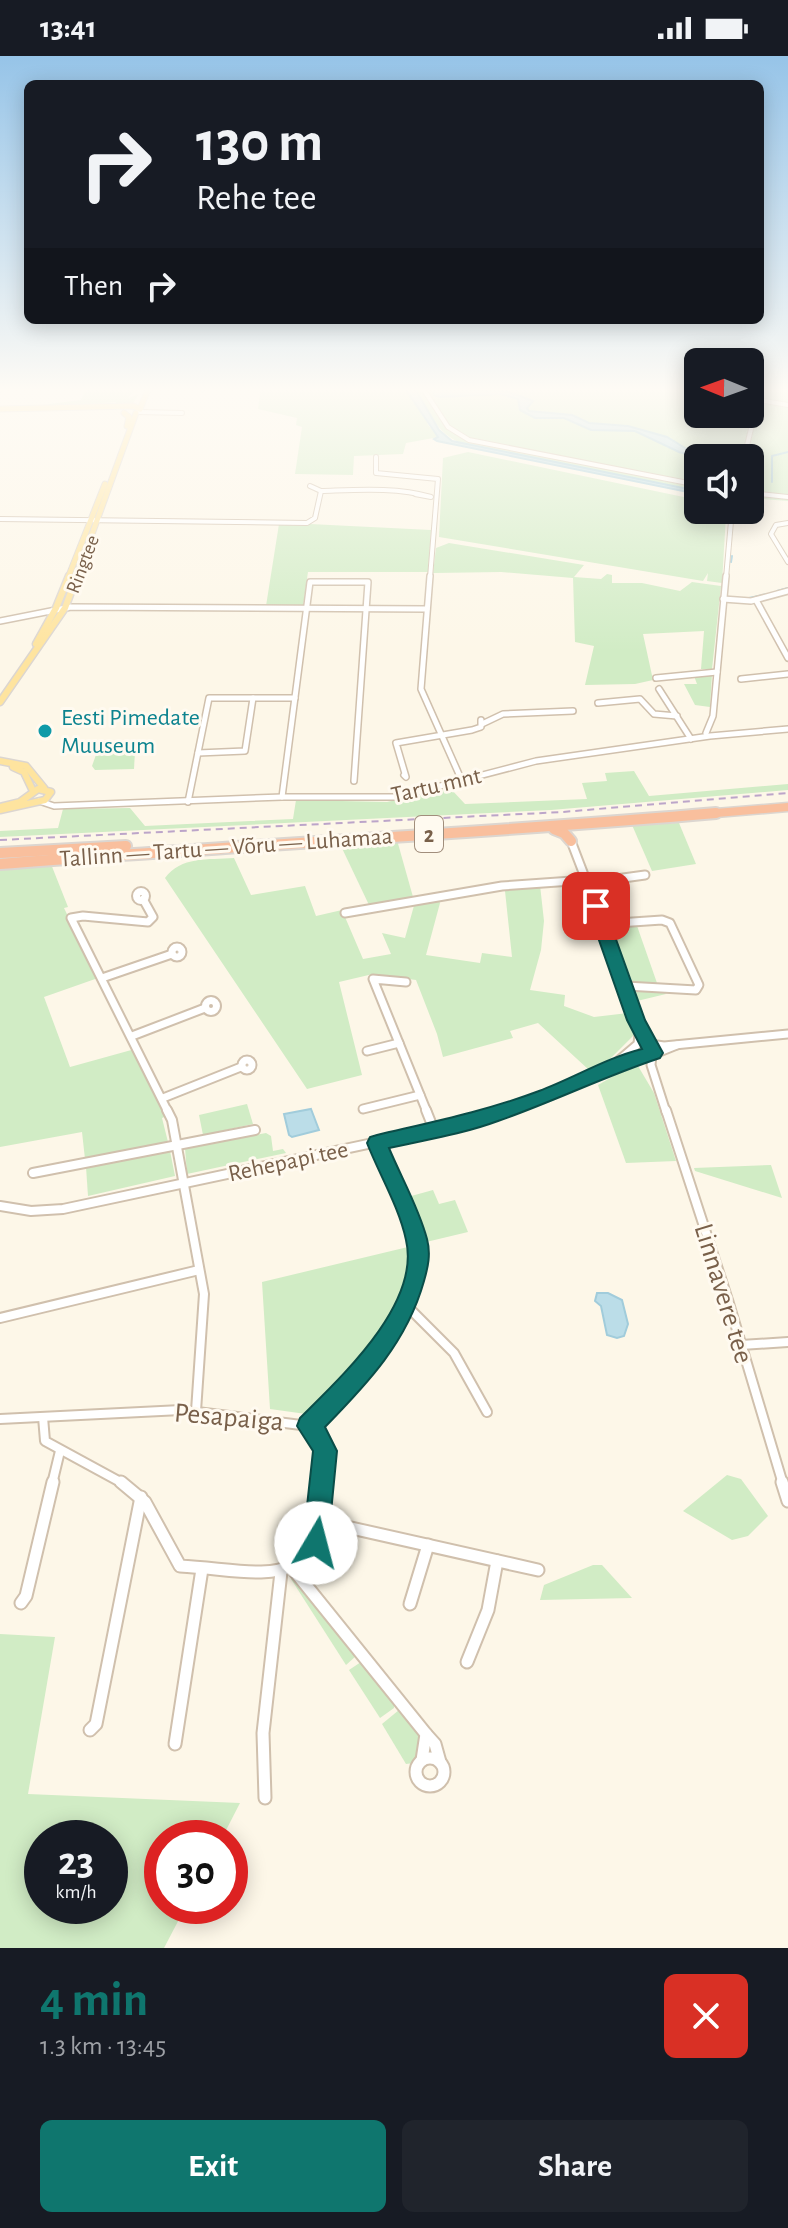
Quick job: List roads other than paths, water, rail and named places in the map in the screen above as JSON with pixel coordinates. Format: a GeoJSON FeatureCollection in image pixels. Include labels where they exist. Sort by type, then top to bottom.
{"type":"FeatureCollection","features":[{"type":"Feature","properties":{"kind":"highway","name":"Tallinn — Tartu — Võru — Luhamaa"},"geometry":{"type":"LineString","coordinates":[[0,859],[540,828],[788,805]]}},
{"type":"Feature","properties":{"kind":"highway","name":"Tallinn — Tartu — Võru — Luhamaa"},"geometry":{"type":"LineString","coordinates":[[0,859],[168,845],[788,805]]}},
{"type":"Feature","properties":{"kind":"highway"},"geometry":{"type":"LineString","coordinates":[[540,828],[559,830],[571,841],[574,828],[589,824]]}},
{"type":"Feature","properties":{"kind":"main road","name":"Ringtee"},"geometry":{"type":"LineString","coordinates":[[0,702],[65,608],[110,475]]}},
{"type":"Feature","properties":{"kind":"main road","name":"Ringtee"},"geometry":{"type":"LineString","coordinates":[[0,693],[38,641],[56,608],[113,475]]}},
{"type":"Feature","properties":{"kind":"main road"},"geometry":{"type":"LineString","coordinates":[[0,763],[20,769],[28,778],[35,797]]}},
{"type":"Feature","properties":{"kind":"main road"},"geometry":{"type":"LineString","coordinates":[[0,763],[26,766],[50,791],[50,797],[35,797],[0,808]]}},
{"type":"Feature","properties":{"kind":"main road"},"geometry":{"type":"LineString","coordinates":[[11,805],[26,793],[28,778]]}},
{"type":"Feature","properties":{"kind":"main road"},"geometry":{"type":"LineString","coordinates":[[0,808],[35,797],[45,789]]}},
{"type":"Feature","properties":{"kind":"street"},"geometry":{"type":"LineString","coordinates":[[400,475],[438,479],[421,689],[462,781]]}},
{"type":"Feature","properties":{"kind":"street"},"geometry":{"type":"LineString","coordinates":[[649,475],[684,482]]}},
{"type":"Feature","properties":{"kind":"street"},"geometry":{"type":"LineString","coordinates":[[310,486],[321,491],[415,494]]}},
{"type":"Feature","properties":{"kind":"street"},"geometry":{"type":"LineString","coordinates":[[0,519],[312,522],[321,491]]}},
{"type":"Feature","properties":{"kind":"street"},"geometry":{"type":"LineString","coordinates":[[764,494],[788,497]]}},
{"type":"Feature","properties":{"kind":"street"},"geometry":{"type":"LineString","coordinates":[[787,560],[771,534],[776,525],[788,523]]}},
{"type":"Feature","properties":{"kind":"street"},"geometry":{"type":"LineString","coordinates":[[712,733],[731,524]]}},
{"type":"Feature","properties":{"kind":"street"},"geometry":{"type":"LineString","coordinates":[[282,797],[310,582],[368,582],[354,781]]}},
{"type":"Feature","properties":{"kind":"street"},"geometry":{"type":"LineString","coordinates":[[723,599],[756,600],[788,591]]}},
{"type":"Feature","properties":{"kind":"street"},"geometry":{"type":"LineString","coordinates":[[756,600],[788,658]]}},
{"type":"Feature","properties":{"kind":"street"},"geometry":{"type":"LineString","coordinates":[[0,621],[56,608],[427,609]]}},
{"type":"Feature","properties":{"kind":"street"},"geometry":{"type":"LineString","coordinates":[[656,678],[717,672]]}},
{"type":"Feature","properties":{"kind":"street"},"geometry":{"type":"LineString","coordinates":[[741,679],[788,674]]}},
{"type":"Feature","properties":{"kind":"street"},"geometry":{"type":"LineString","coordinates":[[659,689],[691,739]]}},
{"type":"Feature","properties":{"kind":"street"},"geometry":{"type":"LineString","coordinates":[[188,802],[209,698],[295,698]]}},
{"type":"Feature","properties":{"kind":"street"},"geometry":{"type":"LineString","coordinates":[[198,753],[245,751],[253,698]]}},
{"type":"Feature","properties":{"kind":"street"},"geometry":{"type":"LineString","coordinates":[[598,703],[641,699],[654,714],[677,716]]}},
{"type":"Feature","properties":{"kind":"street"},"geometry":{"type":"LineString","coordinates":[[404,775],[396,743],[472,730],[481,722],[503,714],[573,711]]}},
{"type":"Feature","properties":{"kind":"street","name":"Tartu mnt"},"geometry":{"type":"LineString","coordinates":[[35,797],[49,805],[282,797],[384,799],[411,795],[536,761],[691,739],[712,733],[732,735],[788,729]]}},
{"type":"Feature","properties":{"kind":"street"},"geometry":{"type":"LineString","coordinates":[[50,797],[54,802],[67,805]]}},
{"type":"Feature","properties":{"kind":"street","name":"Linnavere tee"},"geometry":{"type":"LineString","coordinates":[[571,841],[626,986],[636,1020],[638,1044],[635,1050],[658,1086]]}},
{"type":"Feature","properties":{"kind":"street"},"geometry":{"type":"LineString","coordinates":[[345,913],[502,886],[587,882],[645,875]]}},
{"type":"Feature","properties":{"kind":"street"},"geometry":{"type":"LineString","coordinates":[[143,899],[153,917],[148,922],[83,916],[71,918],[172,1120],[204,1294],[196,1411]]}},
{"type":"Feature","properties":{"kind":"street"},"geometry":{"type":"LineString","coordinates":[[603,924],[662,920],[670,923],[699,988],[670,991],[651,985],[626,986]]}},
{"type":"Feature","properties":{"kind":"street"},"geometry":{"type":"LineString","coordinates":[[102,978],[172,954]]}},
{"type":"Feature","properties":{"kind":"street"},"geometry":{"type":"LineString","coordinates":[[406,982],[373,979],[434,1130]]}},
{"type":"Feature","properties":{"kind":"street"},"geometry":{"type":"LineString","coordinates":[[132,1036],[205,1008]]}},
{"type":"Feature","properties":{"kind":"street","name":"Linnavere tee"},"geometry":{"type":"LineString","coordinates":[[636,1020],[654,1048],[651,1065],[788,1501]]}},
{"type":"Feature","properties":{"kind":"street"},"geometry":{"type":"LineString","coordinates":[[638,1044],[677,1045],[788,1034]]}},
{"type":"Feature","properties":{"kind":"street"},"geometry":{"type":"LineString","coordinates":[[367,1051],[399,1043]]}},
{"type":"Feature","properties":{"kind":"street","name":"Rehepapi tee"},"geometry":{"type":"LineString","coordinates":[[614,1065],[638,1044]]}},
{"type":"Feature","properties":{"kind":"street"},"geometry":{"type":"LineString","coordinates":[[640,1056],[652,1055],[677,1045]]}},
{"type":"Feature","properties":{"kind":"street","name":"Rehepapi tee"},"geometry":{"type":"LineString","coordinates":[[0,1206],[31,1211],[63,1209],[434,1130],[491,1116],[640,1056]]}},
{"type":"Feature","properties":{"kind":"street"},"geometry":{"type":"LineString","coordinates":[[163,1098],[241,1067]]}},
{"type":"Feature","properties":{"kind":"street"},"geometry":{"type":"LineString","coordinates":[[363,1109],[420,1095]]}},
{"type":"Feature","properties":{"kind":"street"},"geometry":{"type":"LineString","coordinates":[[33,1173],[255,1130]]}},
{"type":"Feature","properties":{"kind":"street"},"geometry":{"type":"LineString","coordinates":[[309,1426],[367,1368],[388,1338],[415,1282],[419,1248],[377,1143]]}},
{"type":"Feature","properties":{"kind":"street"},"geometry":{"type":"LineString","coordinates":[[0,1318],[199,1270]]}},
{"type":"Feature","properties":{"kind":"street"},"geometry":{"type":"LineString","coordinates":[[406,1305],[452,1348],[468,1371],[487,1412]]}},
{"type":"Feature","properties":{"kind":"street"},"geometry":{"type":"LineString","coordinates":[[741,1345],[788,1342]]}},
{"type":"Feature","properties":{"kind":"street","name":"Pesapaiga"},"geometry":{"type":"LineString","coordinates":[[0,1419],[196,1411],[309,1426],[325,1451],[320,1521],[312,1550],[293,1569]]}},
{"type":"Feature","properties":{"kind":"street"},"geometry":{"type":"LineString","coordinates":[[43,1417],[44,1438],[60,1451],[101,1470],[141,1497],[154,1513],[171,1554],[180,1566],[281,1572],[293,1569],[435,1744],[443,1773],[439,1782],[427,1787],[418,1777],[426,1734]]}},
{"type":"Feature","properties":{"kind":"street"},"geometry":{"type":"LineString","coordinates":[[21,1603],[26,1596],[60,1451]]}},
{"type":"Feature","properties":{"kind":"street"},"geometry":{"type":"LineString","coordinates":[[90,1730],[96,1724],[141,1497]]}},
{"type":"Feature","properties":{"kind":"street"},"geometry":{"type":"LineString","coordinates":[[138,1517],[154,1513]]}},
{"type":"Feature","properties":{"kind":"street"},"geometry":{"type":"LineString","coordinates":[[320,1521],[538,1570]]}},
{"type":"Feature","properties":{"kind":"street"},"geometry":{"type":"LineString","coordinates":[[410,1604],[428,1545]]}},
{"type":"Feature","properties":{"kind":"street"},"geometry":{"type":"LineString","coordinates":[[467,1662],[488,1610],[497,1561]]}},
{"type":"Feature","properties":{"kind":"street"},"geometry":{"type":"LineString","coordinates":[[175,1744],[202,1569]]}},
{"type":"Feature","properties":{"kind":"street"},"geometry":{"type":"LineString","coordinates":[[265,1798],[263,1733],[281,1572]]}},
{"type":"Feature","properties":{"kind":"street"},"geometry":{"type":"LineString","coordinates":[[422,1760],[434,1758],[441,1764]]}},
{"type":"Feature","properties":{"kind":"water"},"geometry":{"type":"Polygon","coordinates":[[[606,475],[621,475],[684,488],[684,491],[606,475]]]}},
{"type":"Feature","properties":{"kind":"water"},"geometry":{"type":"Polygon","coordinates":[[[311,1109],[319,1130],[292,1137],[289,1135],[284,1114],[311,1109]]]}},
{"type":"Feature","properties":{"kind":"water"},"geometry":{"type":"Polygon","coordinates":[[[597,1293],[608,1293],[622,1300],[628,1324],[624,1336],[617,1338],[607,1335],[601,1306],[595,1301],[597,1293]]]}},
{"type":"Feature","properties":{"kind":"waterway"},"geometry":{"type":"LineString","coordinates":[[772,475],[772,482]]}},
{"type":"Feature","properties":{"kind":"waterway"},"geometry":{"type":"LineString","coordinates":[[731,562],[732,556]]}},
{"type":"Feature","properties":{"kind":"waterway"},"geometry":{"type":"LineString","coordinates":[[777,591],[788,588]]}},
{"type":"Feature","properties":{"kind":"waterway"},"geometry":{"type":"LineString","coordinates":[[749,598],[767,594]]}},
{"type":"Feature","properties":{"kind":"railway"},"geometry":{"type":"LineString","coordinates":[[0,840],[562,812],[788,793]]}},
{"type":"Feature","properties":{"kind":"place","name":"Eesti Pimedate Muuseum"},"geometry":{"type":"Point","coordinates":[45,731]}}]}
